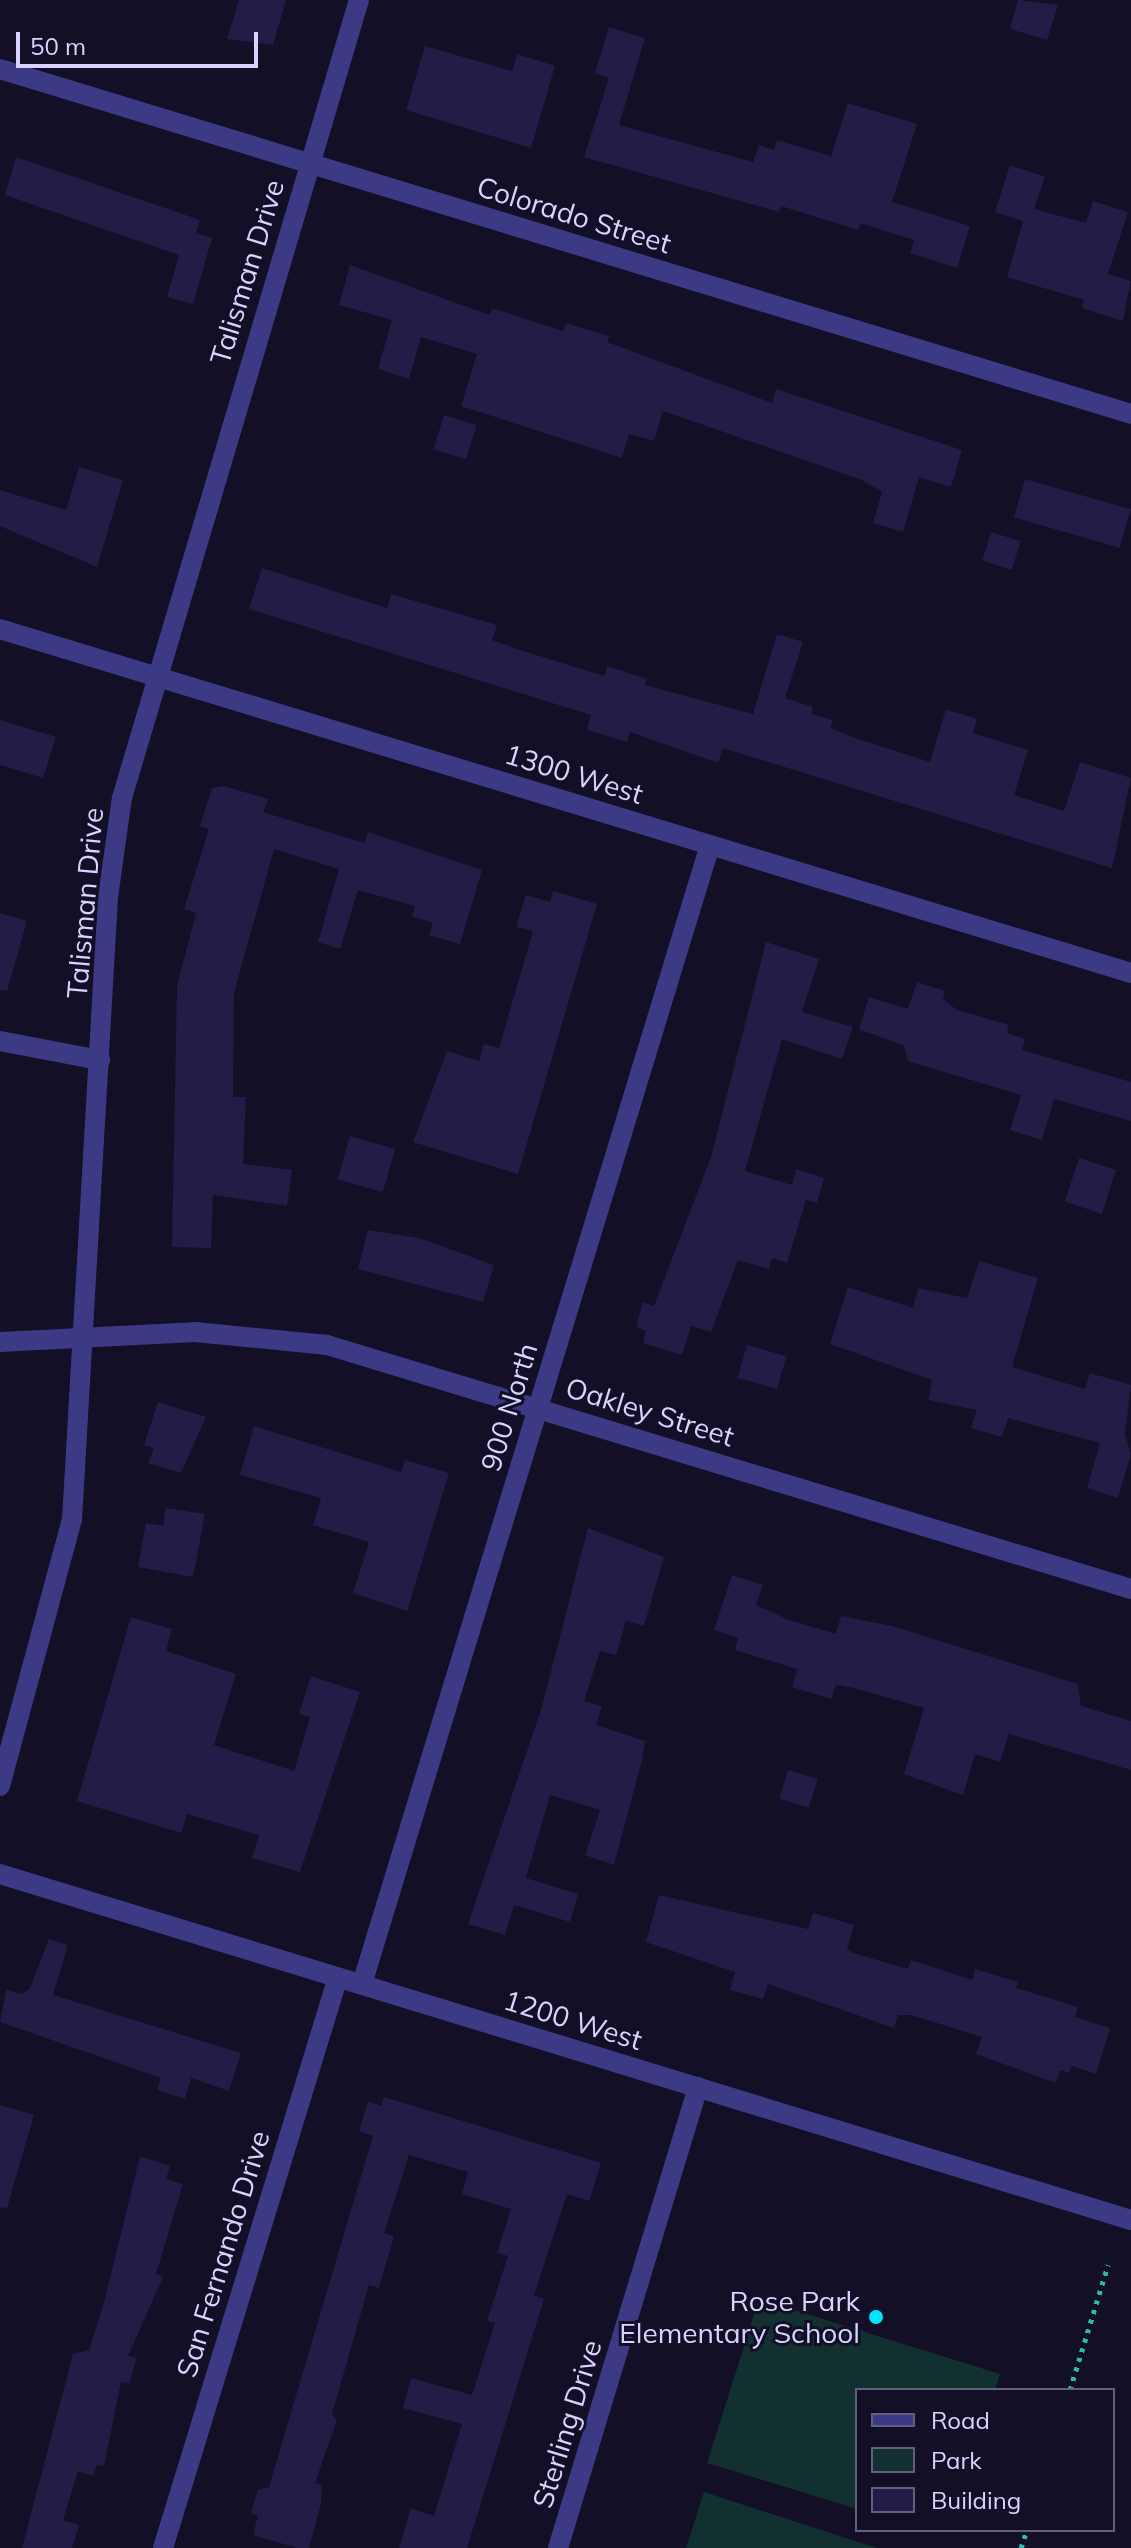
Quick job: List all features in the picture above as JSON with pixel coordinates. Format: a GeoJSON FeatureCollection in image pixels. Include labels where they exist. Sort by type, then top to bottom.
{"type":"FeatureCollection","features":[{"type":"Feature","properties":{"kind":"street","name":"Talisman Drive"},"geometry":{"type":"LineString","coordinates":[[0,1786],[65,1561],[84,1337],[113,847],[155,676],[359,0]]}},
{"type":"Feature","properties":{"kind":"street","name":"Colorado Street"},"geometry":{"type":"LineString","coordinates":[[0,69],[1131,414]]}},
{"type":"Feature","properties":{"kind":"street","name":"1300 West"},"geometry":{"type":"LineString","coordinates":[[0,629],[1131,973]]}},
{"type":"Feature","properties":{"kind":"street","name":"900 North"},"geometry":{"type":"LineString","coordinates":[[362,1984],[710,845]]}},
{"type":"Feature","properties":{"kind":"street"},"geometry":{"type":"LineString","coordinates":[[0,1041],[100,1060]]}},
{"type":"Feature","properties":{"kind":"street","name":"Oakley Street"},"geometry":{"type":"LineString","coordinates":[[0,1342],[84,1337],[284,1338],[370,1355],[1131,1589]]}},
{"type":"Feature","properties":{"kind":"street","name":"1200 West"},"geometry":{"type":"LineString","coordinates":[[0,1874],[1131,2220]]}},
{"type":"Feature","properties":{"kind":"street","name":"San Fernando Drive"},"geometry":{"type":"LineString","coordinates":[[163,2548],[338,1977]]}},
{"type":"Feature","properties":{"kind":"street","name":"Sterling Drive"},"geometry":{"type":"LineString","coordinates":[[558,2548],[698,2087]]}},
{"type":"Feature","properties":{"kind":"path"},"geometry":{"type":"LineString","coordinates":[[1071,2388],[1108,2265]]}},
{"type":"Feature","properties":{"kind":"green space"},"geometry":{"type":"Polygon","coordinates":[[[759,2299],[1000,2374],[996,2388],[855,2388],[855,2508],[707,2463],[759,2299]]]}},
{"type":"Feature","properties":{"kind":"green space"},"geometry":{"type":"Polygon","coordinates":[[[704,2492],[877,2548],[686,2548],[704,2492]]]}},
{"type":"Feature","properties":{"kind":"building"},"geometry":{"type":"Polygon","coordinates":[[[239,0],[286,0],[273,45],[227,39],[239,0]]]}},
{"type":"Feature","properties":{"kind":"building"},"geometry":{"type":"Polygon","coordinates":[[[1018,0],[1058,5],[1047,40],[1010,29],[1018,0]]]}},
{"type":"Feature","properties":{"kind":"building"},"geometry":{"type":"Polygon","coordinates":[[[609,27],[645,38],[619,125],[753,162],[759,145],[774,150],[777,140],[831,156],[848,103],[917,124],[892,202],[970,226],[957,268],[910,253],[914,240],[860,223],[858,230],[781,206],[779,212],[584,157],[609,78],[595,73],[609,27]]]}},
{"type":"Feature","properties":{"kind":"building"},"geometry":{"type":"Polygon","coordinates":[[[425,46],[512,71],[517,54],[555,66],[531,148],[406,110],[425,46]]]}},
{"type":"Feature","properties":{"kind":"building"},"geometry":{"type":"Polygon","coordinates":[[[16,157],[200,220],[196,233],[212,238],[193,304],[167,297],[179,255],[5,195],[16,157]]]}},
{"type":"Feature","properties":{"kind":"building"},"geometry":{"type":"Polygon","coordinates":[[[1010,165],[1045,177],[1034,209],[1086,223],[1093,201],[1128,212],[1108,274],[1131,281],[1123,321],[1082,308],[1084,300],[1007,277],[1023,221],[995,212],[1010,165]]]}},
{"type":"Feature","properties":{"kind":"building"},"geometry":{"type":"Polygon","coordinates":[[[350,265],[490,315],[492,308],[563,331],[566,323],[609,336],[607,342],[772,403],[776,389],[962,450],[951,487],[919,477],[903,532],[873,523],[882,492],[862,480],[663,411],[654,441],[629,434],[622,458],[461,406],[477,354],[421,337],[409,379],[378,369],[392,320],[339,305],[350,265]]]}},
{"type":"Feature","properties":{"kind":"building"},"geometry":{"type":"Polygon","coordinates":[[[444,415],[477,425],[466,459],[433,449],[444,415]]]}},
{"type":"Feature","properties":{"kind":"building"},"geometry":{"type":"Polygon","coordinates":[[[79,467],[123,480],[97,567],[0,526],[0,490],[66,510],[79,467]]]}},
{"type":"Feature","properties":{"kind":"building"},"geometry":{"type":"Polygon","coordinates":[[[1025,479],[1131,509],[1120,548],[1014,517],[1025,479]]]}},
{"type":"Feature","properties":{"kind":"building"},"geometry":{"type":"Polygon","coordinates":[[[991,532],[1021,541],[1012,570],[982,561],[991,532]]]}},
{"type":"Feature","properties":{"kind":"building"},"geometry":{"type":"Polygon","coordinates":[[[262,568],[387,608],[391,594],[497,625],[492,640],[517,649],[604,676],[607,666],[647,679],[645,685],[753,714],[777,634],[803,642],[785,698],[813,707],[811,714],[833,720],[830,728],[930,762],[946,709],[977,719],[973,733],[1028,750],[1014,795],[1064,811],[1080,762],[1131,778],[1112,868],[723,748],[718,763],[630,732],[627,742],[587,730],[591,715],[249,609],[262,568]]]}},
{"type":"Feature","properties":{"kind":"building"},"geometry":{"type":"Polygon","coordinates":[[[0,720],[56,737],[43,778],[0,765],[0,720]]]}},
{"type":"Feature","properties":{"kind":"building"},"geometry":{"type":"Polygon","coordinates":[[[224,786],[268,799],[263,812],[364,843],[368,832],[482,870],[460,944],[429,935],[433,923],[412,916],[415,906],[358,890],[340,949],[318,942],[339,869],[274,849],[234,993],[233,1097],[246,1097],[243,1164],[292,1170],[287,1206],[213,1195],[211,1248],[172,1247],[177,986],[196,913],[184,909],[209,829],[200,826],[212,788],[224,786]]]}},
{"type":"Feature","properties":{"kind":"building"},"geometry":{"type":"Polygon","coordinates":[[[553,891],[597,904],[518,1174],[413,1142],[447,1051],[479,1061],[484,1044],[499,1048],[533,931],[516,927],[526,895],[550,902],[553,891]]]}},
{"type":"Feature","properties":{"kind":"building"},"geometry":{"type":"Polygon","coordinates":[[[0,913],[27,921],[7,991],[0,990],[0,913]]]}},
{"type":"Feature","properties":{"kind":"building"},"geometry":{"type":"Polygon","coordinates":[[[766,942],[819,959],[802,1012],[853,1027],[842,1059],[782,1039],[745,1171],[792,1185],[796,1169],[824,1178],[817,1203],[806,1200],[787,1263],[772,1258],[769,1269],[738,1260],[711,1332],[691,1326],[682,1355],[643,1343],[646,1331],[636,1327],[643,1302],[654,1306],[711,1157],[766,942]]]}},
{"type":"Feature","properties":{"kind":"building"},"geometry":{"type":"Polygon","coordinates":[[[917,982],[945,991],[943,999],[957,1010],[1009,1025],[1007,1033],[1025,1039],[1022,1050],[1131,1082],[1131,1121],[1054,1099],[1042,1140],[1010,1130],[1021,1095],[908,1061],[904,1046],[859,1029],[869,997],[908,1009],[917,982]]]}},
{"type":"Feature","properties":{"kind":"building"},"geometry":{"type":"Polygon","coordinates":[[[350,1136],[395,1149],[383,1192],[338,1179],[350,1136]]]}},
{"type":"Feature","properties":{"kind":"building"},"geometry":{"type":"Polygon","coordinates":[[[1079,1158],[1116,1170],[1102,1214],[1065,1202],[1079,1158]]]}},
{"type":"Feature","properties":{"kind":"building"},"geometry":{"type":"Polygon","coordinates":[[[368,1230],[419,1238],[494,1265],[483,1302],[358,1269],[368,1230]]]}},
{"type":"Feature","properties":{"kind":"building"},"geometry":{"type":"Polygon","coordinates":[[[979,1261],[1038,1278],[1012,1367],[1085,1389],[1090,1373],[1131,1385],[1125,1434],[1131,1454],[1118,1498],[1087,1488],[1100,1443],[1008,1418],[1002,1437],[971,1428],[977,1410],[928,1400],[932,1380],[830,1344],[848,1287],[913,1308],[918,1288],[967,1298],[979,1261]]]}},
{"type":"Feature","properties":{"kind":"building"},"geometry":{"type":"Polygon","coordinates":[[[747,1345],[786,1356],[777,1389],[738,1378],[747,1345]]]}},
{"type":"Feature","properties":{"kind":"building"},"geometry":{"type":"Polygon","coordinates":[[[158,1402],[206,1417],[181,1473],[148,1463],[154,1448],[144,1445],[158,1402]]]}},
{"type":"Feature","properties":{"kind":"building"},"geometry":{"type":"Polygon","coordinates":[[[254,1426],[401,1472],[405,1460],[449,1473],[407,1611],[353,1593],[369,1542],[313,1525],[321,1498],[240,1475],[254,1426]]]}},
{"type":"Feature","properties":{"kind":"building"},"geometry":{"type":"Polygon","coordinates":[[[166,1508],[205,1514],[193,1577],[138,1567],[146,1523],[163,1526],[166,1508]]]}},
{"type":"Feature","properties":{"kind":"building"},"geometry":{"type":"Polygon","coordinates":[[[588,1528],[664,1557],[644,1626],[626,1621],[616,1655],[600,1651],[584,1701],[602,1706],[596,1725],[645,1741],[642,1760],[614,1865],[585,1855],[600,1810],[550,1795],[526,1878],[578,1894],[570,1922],[514,1905],[505,1935],[468,1924],[541,1710],[588,1528]]]}},
{"type":"Feature","properties":{"kind":"building"},"geometry":{"type":"Polygon","coordinates":[[[732,1575],[763,1585],[756,1605],[789,1620],[836,1634],[841,1616],[892,1626],[1078,1684],[1081,1706],[1131,1721],[1131,1770],[1009,1734],[1000,1762],[975,1754],[963,1795],[904,1774],[924,1708],[836,1685],[831,1699],[792,1687],[797,1669],[735,1650],[738,1638],[714,1630],[732,1575]]]}},
{"type":"Feature","properties":{"kind":"building"},"geometry":{"type":"Polygon","coordinates":[[[131,1617],[172,1629],[166,1651],[236,1674],[214,1745],[294,1771],[310,1717],[299,1714],[311,1676],[360,1692],[300,1872],[252,1858],[259,1835],[187,1814],[181,1833],[77,1801],[131,1617]]]}},
{"type":"Feature","properties":{"kind":"building"},"geometry":{"type":"Polygon","coordinates":[[[788,1770],[818,1779],[809,1808],[779,1799],[788,1770]]]}},
{"type":"Feature","properties":{"kind":"building"},"geometry":{"type":"Polygon","coordinates":[[[659,1895],[808,1929],[813,1913],[854,1925],[847,1949],[853,1953],[908,1969],[911,1960],[972,1980],[975,1969],[1018,1982],[1016,1988],[1078,2007],[1075,2017],[1110,2028],[1096,2074],[1072,2066],[1069,2073],[1060,2070],[1056,2083],[976,2054],[982,2037],[911,2015],[898,2015],[894,2028],[768,1984],[763,1999],[730,1990],[735,1972],[646,1942],[659,1895]]]}},
{"type":"Feature","properties":{"kind":"building"},"geometry":{"type":"Polygon","coordinates":[[[49,1939],[68,1945],[53,1995],[241,2053],[229,2091],[191,2078],[185,2099],[157,2090],[161,2078],[0,2022],[6,1990],[22,1994],[30,1988],[49,1939]]]}},
{"type":"Feature","properties":{"kind":"building"},"geometry":{"type":"Polygon","coordinates":[[[384,2097],[601,2163],[589,2201],[567,2194],[534,2295],[544,2299],[467,2548],[399,2548],[411,2508],[434,2516],[462,2424],[403,2408],[411,2378],[472,2395],[495,2323],[487,2321],[508,2256],[497,2253],[511,2209],[462,2194],[468,2172],[409,2155],[384,2233],[394,2236],[379,2288],[369,2285],[332,2414],[337,2420],[315,2483],[322,2485],[321,2504],[309,2548],[297,2548],[253,2535],[258,2516],[251,2513],[258,2490],[269,2487],[373,2136],[359,2131],[368,2101],[381,2106],[384,2097]]]}},
{"type":"Feature","properties":{"kind":"building"},"geometry":{"type":"Polygon","coordinates":[[[0,2105],[34,2115],[7,2208],[0,2207],[0,2105]]]}},
{"type":"Feature","properties":{"kind":"building"},"geometry":{"type":"Polygon","coordinates":[[[140,2156],[170,2166],[166,2179],[183,2184],[156,2274],[163,2277],[128,2356],[137,2358],[129,2384],[121,2382],[104,2466],[97,2465],[93,2476],[78,2471],[63,2520],[79,2525],[72,2548],[22,2548],[73,2354],[89,2350],[104,2303],[140,2156]]]}},
{"type":"Feature","properties":{"kind":"place","name":"Rose Park Elementary School"},"geometry":{"type":"Point","coordinates":[876,2317]}}]}
